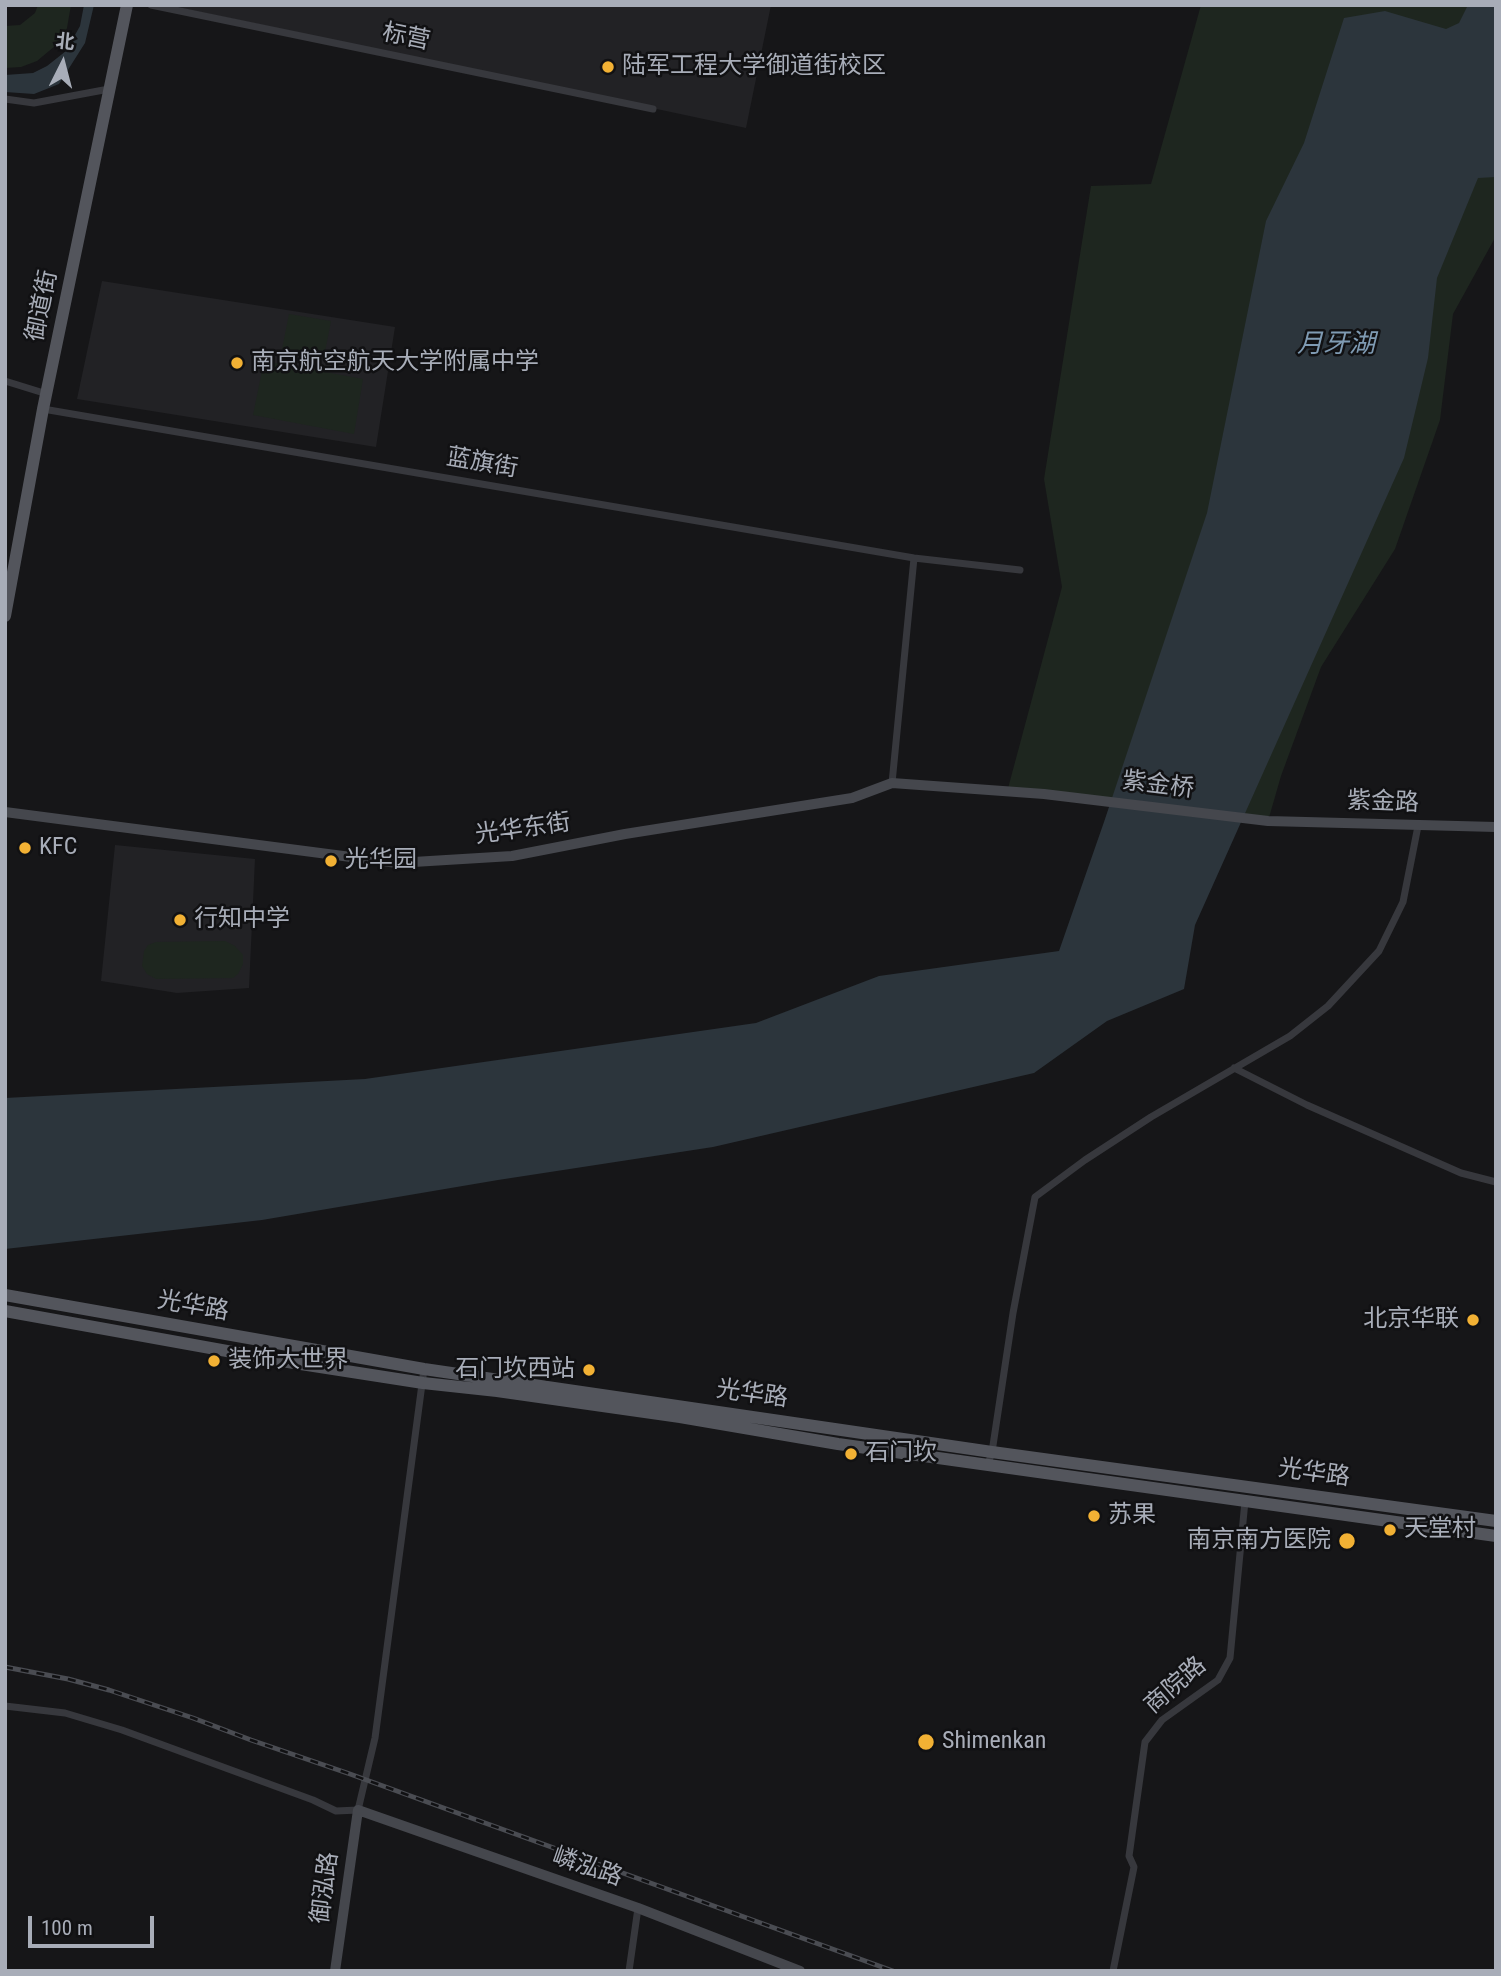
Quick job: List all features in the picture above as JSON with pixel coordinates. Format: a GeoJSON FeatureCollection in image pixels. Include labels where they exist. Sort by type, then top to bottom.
{"type":"FeatureCollection","features":[{"type":"Feature","properties":{"kind":"main road","name":"御道街"},"geometry":{"type":"LineString","coordinates":[[5,616],[43,409],[127,5]]}},
{"type":"Feature","properties":{"kind":"main road","name":"光华路"},"geometry":{"type":"LineString","coordinates":[[5,1295],[424,1369],[1244,1501],[1496,1536]]}},
{"type":"Feature","properties":{"kind":"main road","name":"光华路"},"geometry":{"type":"LineString","coordinates":[[5,1311],[288,1362],[423,1383],[654,1413],[838,1444],[990,1458],[1496,1521]]}},
{"type":"Feature","properties":{"kind":"street","name":"标营"},"geometry":{"type":"LineString","coordinates":[[151,5],[653,109]]}},
{"type":"Feature","properties":{"kind":"street"},"geometry":{"type":"LineString","coordinates":[[5,99],[34,103],[110,89]]}},
{"type":"Feature","properties":{"kind":"street"},"geometry":{"type":"LineString","coordinates":[[5,381],[47,394]]}},
{"type":"Feature","properties":{"kind":"street","name":"蓝旗街"},"geometry":{"type":"LineString","coordinates":[[43,409],[914,558],[1020,570]]}},
{"type":"Feature","properties":{"kind":"street"},"geometry":{"type":"LineString","coordinates":[[892,783],[914,558]]}},
{"type":"Feature","properties":{"kind":"street","name":"光华东街"},"geometry":{"type":"LineString","coordinates":[[5,812],[397,863],[512,856],[625,834],[852,798],[892,783],[1044,794]]}},
{"type":"Feature","properties":{"kind":"street","name":"紫金桥"},"geometry":{"type":"LineString","coordinates":[[1044,794],[1268,821]]}},
{"type":"Feature","properties":{"kind":"street","name":"紫金路"},"geometry":{"type":"LineString","coordinates":[[1268,821],[1496,827]]}},
{"type":"Feature","properties":{"kind":"street"},"geometry":{"type":"LineString","coordinates":[[990,1458],[1035,1197],[1151,1117],[1290,1036],[1328,1006],[1379,951],[1403,902],[1418,826]]}},
{"type":"Feature","properties":{"kind":"street"},"geometry":{"type":"LineString","coordinates":[[1234,1068],[1307,1105],[1449,1168],[1496,1182]]}},
{"type":"Feature","properties":{"kind":"street"},"geometry":{"type":"LineString","coordinates":[[5,1706],[65,1713],[122,1730],[313,1800],[336,1811],[358,1810],[375,1738],[424,1369]]}},
{"type":"Feature","properties":{"kind":"street","name":"商院路"},"geometry":{"type":"LineString","coordinates":[[1113,1971],[1134,1867],[1129,1856],[1145,1742],[1162,1720],[1218,1680],[1230,1658],[1244,1501]]}},
{"type":"Feature","properties":{"kind":"street","name":"嶙泓路"},"geometry":{"type":"LineString","coordinates":[[358,1810],[638,1908],[800,1971]]}},
{"type":"Feature","properties":{"kind":"street","name":"御泓路"},"geometry":{"type":"LineString","coordinates":[[335,1971],[358,1810]]}},
{"type":"Feature","properties":{"kind":"street"},"geometry":{"type":"LineString","coordinates":[[629,1971],[638,1908]]}},
{"type":"Feature","properties":{"kind":"shaded area"},"geometry":{"type":"Polygon","coordinates":[[[38,5],[71,5],[63,38],[37,61],[21,67],[5,68],[5,26],[20,25],[35,13],[38,5]]]}},
{"type":"Feature","properties":{"kind":"shaded area","name":"陆军工程大学御道街校区"},"geometry":{"type":"Polygon","coordinates":[[[168,5],[771,5],[746,128],[168,5]]]}},
{"type":"Feature","properties":{"kind":"shaded area"},"geometry":{"type":"Polygon","coordinates":[[[1201,5],[1496,5],[1496,236],[1453,314],[1440,420],[1395,549],[1321,667],[1281,776],[1268,821],[1007,792],[1062,587],[1044,479],[1091,186],[1151,184],[1201,5]]]}},
{"type":"Feature","properties":{"kind":"shaded area","name":"南京航空航天大学附属中学"},"geometry":{"type":"Polygon","coordinates":[[[102,281],[395,327],[376,447],[77,399],[102,281]]]}},
{"type":"Feature","properties":{"kind":"shaded area"},"geometry":{"type":"Polygon","coordinates":[[[289,314],[331,321],[324,357],[282,349],[289,314]]]}},
{"type":"Feature","properties":{"kind":"shaded area"},"geometry":{"type":"Polygon","coordinates":[[[264,361],[363,379],[354,434],[253,415],[264,361]]]}},
{"type":"Feature","properties":{"kind":"shaded area","name":"行知中学"},"geometry":{"type":"Polygon","coordinates":[[[115,845],[255,859],[249,988],[177,993],[101,981],[115,845]]]}},
{"type":"Feature","properties":{"kind":"shaded area"},"geometry":{"type":"Polygon","coordinates":[[[225,941],[235,946],[243,955],[243,964],[233,978],[156,979],[147,974],[142,966],[144,951],[148,945],[156,942],[225,941]]]}},
{"type":"Feature","properties":{"kind":"water"},"geometry":{"type":"Polygon","coordinates":[[[84,5],[94,5],[85,43],[59,84],[34,94],[5,92],[5,75],[33,73],[66,51],[80,26],[84,5]]]}},
{"type":"Feature","properties":{"kind":"water","name":"月牙湖"},"geometry":{"type":"Polygon","coordinates":[[[1468,5],[1496,5],[1496,177],[1478,178],[1437,278],[1428,358],[1404,458],[1195,925],[1184,989],[1107,1021],[1034,1073],[713,1147],[262,1220],[5,1249],[5,1098],[365,1079],[756,1023],[879,976],[1059,951],[1207,513],[1266,221],[1304,143],[1344,18],[1385,11],[1446,29],[1459,23],[1468,5]]]}},
{"type":"Feature","properties":{"kind":"railway"},"geometry":{"type":"LineString","coordinates":[[5,1667],[109,1690],[193,1718],[893,1971]]}},
{"type":"Feature","properties":{"kind":"place","name":"陆军工程大学御道街校区"},"geometry":{"type":"Point","coordinates":[608,67]}},
{"type":"Feature","properties":{"kind":"place","name":"南京航空航天大学附属中学"},"geometry":{"type":"Point","coordinates":[237,363]}},
{"type":"Feature","properties":{"kind":"place","name":"KFC"},"geometry":{"type":"Point","coordinates":[25,848]}},
{"type":"Feature","properties":{"kind":"place","name":"光华园"},"geometry":{"type":"Point","coordinates":[331,861]}},
{"type":"Feature","properties":{"kind":"place","name":"行知中学"},"geometry":{"type":"Point","coordinates":[180,920]}},
{"type":"Feature","properties":{"kind":"place","name":"北京华联"},"geometry":{"type":"Point","coordinates":[1473,1320]}},
{"type":"Feature","properties":{"kind":"place","name":"装饰大世界"},"geometry":{"type":"Point","coordinates":[214,1361]}},
{"type":"Feature","properties":{"kind":"place","name":"石门坎西站"},"geometry":{"type":"Point","coordinates":[589,1370]}},
{"type":"Feature","properties":{"kind":"place","name":"石门坎"},"geometry":{"type":"Point","coordinates":[851,1454]}},
{"type":"Feature","properties":{"kind":"place","name":"苏果"},"geometry":{"type":"Point","coordinates":[1094,1516]}},
{"type":"Feature","properties":{"kind":"place","name":"天堂村"},"geometry":{"type":"Point","coordinates":[1390,1530]}},
{"type":"Feature","properties":{"kind":"place","name":"南京南方医院"},"geometry":{"type":"Point","coordinates":[1347,1541]}},
{"type":"Feature","properties":{"kind":"place","name":"Shimenkan"},"geometry":{"type":"Point","coordinates":[926,1742]}}]}
